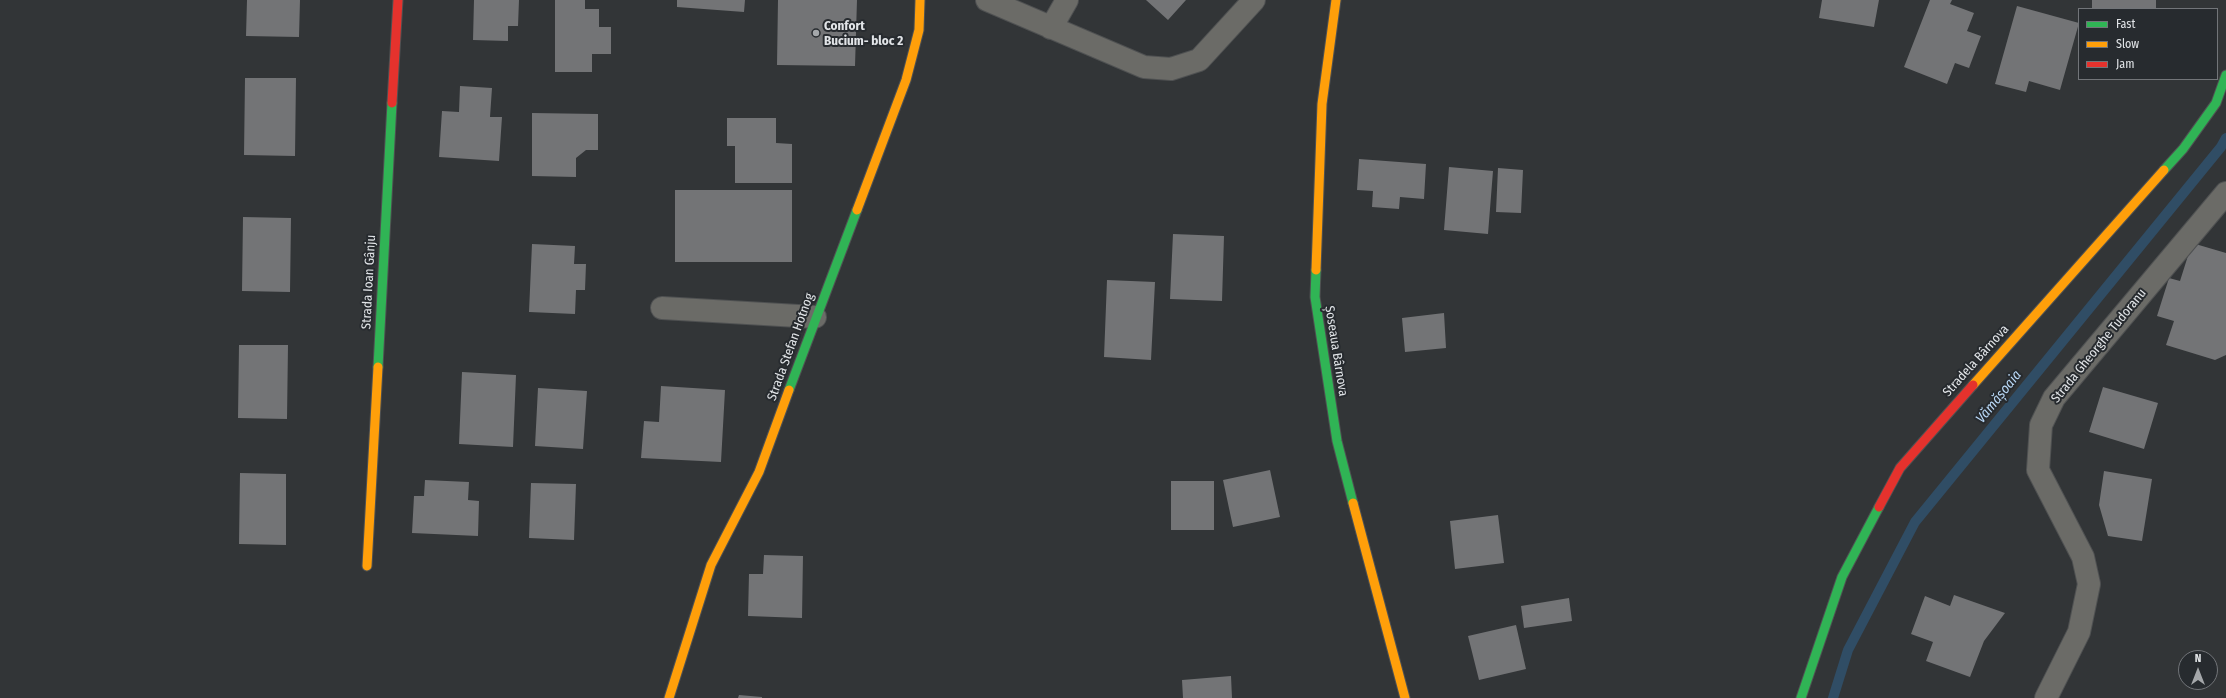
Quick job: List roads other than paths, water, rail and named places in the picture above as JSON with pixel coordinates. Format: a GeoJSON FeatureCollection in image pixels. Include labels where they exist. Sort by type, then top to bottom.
{"type":"FeatureCollection","features":[{"type":"Feature","properties":{"kind":"street","name":"Strada Ioan Gânju"},"geometry":{"type":"LineString","coordinates":[[366,566],[398,0]]}},
{"type":"Feature","properties":{"kind":"street","name":"Strada Stefan Hotnog"},"geometry":{"type":"LineString","coordinates":[[669,698],[711,565],[759,472],[814,317],[856,214],[906,80],[919,30],[920,0]]}},
{"type":"Feature","properties":{"kind":"street"},"geometry":{"type":"LineString","coordinates":[[987,0],[1144,67],[1171,69],[1199,60],[1254,0]]}},
{"type":"Feature","properties":{"kind":"street"},"geometry":{"type":"LineString","coordinates":[[1051,28],[1067,0]]}},
{"type":"Feature","properties":{"kind":"street","name":"Șoseaua Bârnova"},"geometry":{"type":"LineString","coordinates":[[1336,0],[1322,104],[1315,297],[1337,440],[1405,698]]}},
{"type":"Feature","properties":{"kind":"street","name":"Stradela Bârnova"},"geometry":{"type":"LineString","coordinates":[[1801,698],[1842,577],[1900,468],[2183,149],[2216,103],[2226,75]]}},
{"type":"Feature","properties":{"kind":"street","name":"Strada Gheorghe Tudoranu"},"geometry":{"type":"LineString","coordinates":[[2046,698],[2079,632],[2089,584],[2083,557],[2038,470],[2041,425],[2054,398],[2226,193]]}},
{"type":"Feature","properties":{"kind":"street"},"geometry":{"type":"LineString","coordinates":[[662,308],[814,317]]}},
{"type":"Feature","properties":{"kind":"waterway","name":"Vămășoaia"},"geometry":{"type":"LineString","coordinates":[[1833,698],[1848,650],[1915,522],[2221,147],[2226,138]]}},
{"type":"Feature","properties":{"kind":"place","name":"Confort Bucium- bloc 2"},"geometry":{"type":"Point","coordinates":[816,33]}}]}
